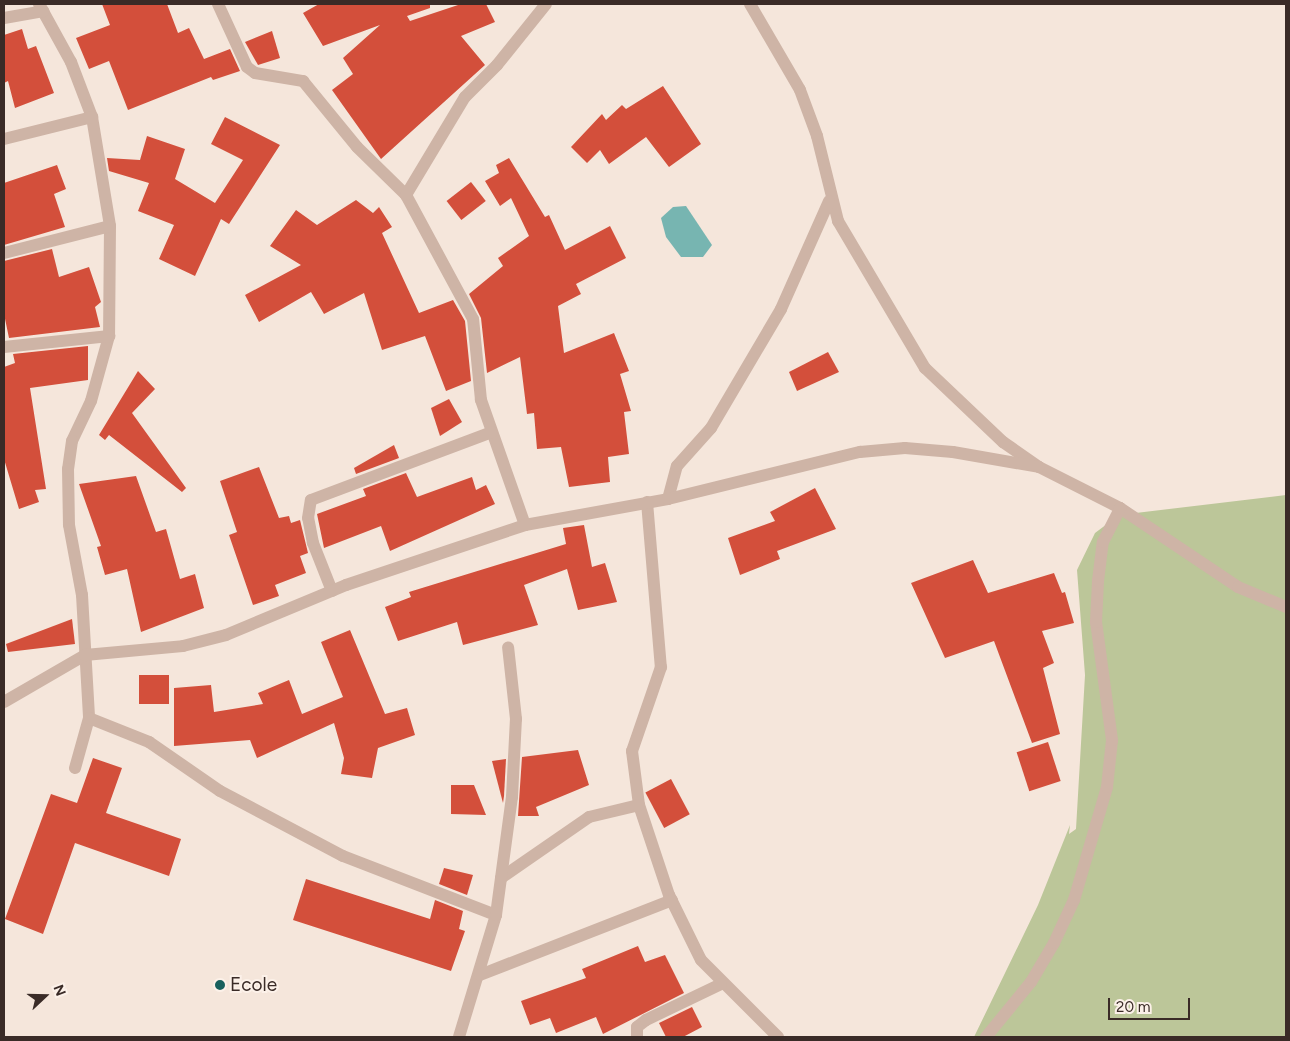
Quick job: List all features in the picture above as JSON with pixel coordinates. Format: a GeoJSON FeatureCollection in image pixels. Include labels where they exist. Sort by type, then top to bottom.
{"type":"FeatureCollection","features":[{"type":"Feature","properties":{"kind":"street"},"geometry":{"type":"LineString","coordinates":[[218,4],[247,67],[255,73],[303,81],[358,147],[406,195],[473,319],[481,400],[525,525]]}},
{"type":"Feature","properties":{"kind":"street"},"geometry":{"type":"LineString","coordinates":[[406,195],[465,97],[498,65],[546,4]]}},
{"type":"Feature","properties":{"kind":"street"},"geometry":{"type":"LineString","coordinates":[[750,4],[800,90],[825,166],[829,201],[848,241],[925,368],[1003,442],[1039,467],[1120,508],[1238,587],[1286,607]]}},
{"type":"Feature","properties":{"kind":"street"},"geometry":{"type":"LineString","coordinates":[[4,18],[41,7],[71,62],[92,117],[110,226],[109,336],[91,401],[72,442],[68,470],[69,525],[82,595],[89,718],[76,768]]}},
{"type":"Feature","properties":{"kind":"street"},"geometry":{"type":"LineString","coordinates":[[4,139],[92,117]]}},
{"type":"Feature","properties":{"kind":"street"},"geometry":{"type":"LineString","coordinates":[[668,499],[677,466],[711,428],[781,309],[829,201]]}},
{"type":"Feature","properties":{"kind":"street"},"geometry":{"type":"LineString","coordinates":[[4,253],[110,226]]}},
{"type":"Feature","properties":{"kind":"street"},"geometry":{"type":"LineString","coordinates":[[4,348],[109,336]]}},
{"type":"Feature","properties":{"kind":"street"},"geometry":{"type":"LineString","coordinates":[[332,591],[313,543],[308,518],[311,500],[492,432]]}},
{"type":"Feature","properties":{"kind":"street"},"geometry":{"type":"LineString","coordinates":[[4,702],[85,655],[183,646],[264,623],[332,591],[525,525],[668,499],[860,452],[913,449],[1039,467]]}},
{"type":"Feature","properties":{"kind":"street"},"geometry":{"type":"LineString","coordinates":[[647,502],[661,667],[632,751],[640,805],[672,900],[701,960],[721,984],[778,1037]]}},
{"type":"Feature","properties":{"kind":"street"},"geometry":{"type":"LineString","coordinates":[[986,1037],[1031,982],[1054,943],[1074,900],[1107,787],[1112,740],[1096,622],[1098,581],[1103,542],[1120,508]]}},
{"type":"Feature","properties":{"kind":"street"},"geometry":{"type":"LineString","coordinates":[[460,1037],[496,916],[501,878],[516,719],[508,647]]}},
{"type":"Feature","properties":{"kind":"street"},"geometry":{"type":"LineString","coordinates":[[89,718],[149,742],[220,791],[343,856],[496,916]]}},
{"type":"Feature","properties":{"kind":"street"},"geometry":{"type":"LineString","coordinates":[[501,878],[589,817],[640,805]]}},
{"type":"Feature","properties":{"kind":"street"},"geometry":{"type":"LineString","coordinates":[[480,975],[672,900]]}},
{"type":"Feature","properties":{"kind":"street"},"geometry":{"type":"LineString","coordinates":[[637,1037],[637,1027],[646,1020],[721,984]]}},
{"type":"Feature","properties":{"kind":"green space"},"geometry":{"type":"Polygon","coordinates":[[[1286,495],[1286,1037],[974,1037],[1038,905],[1070,825],[1069,834],[1076,829],[1085,675],[1077,570],[1095,533],[1119,515],[1286,495]]]}},
{"type":"Feature","properties":{"kind":"water"},"geometry":{"type":"Polygon","coordinates":[[[686,206],[712,245],[703,257],[681,257],[666,237],[661,218],[673,207],[686,206]]]}},
{"type":"Feature","properties":{"kind":"building"},"geometry":{"type":"Polygon","coordinates":[[[102,4],[167,4],[178,33],[189,28],[204,59],[230,49],[240,71],[213,80],[211,77],[128,110],[109,61],[89,69],[76,38],[110,25],[102,4]]]}},
{"type":"Feature","properties":{"kind":"building"},"geometry":{"type":"Polygon","coordinates":[[[319,4],[430,4],[430,8],[407,16],[410,21],[461,4],[486,4],[495,22],[461,36],[485,65],[381,159],[332,90],[353,74],[343,58],[380,25],[323,46],[303,13],[319,4]]]}},
{"type":"Feature","properties":{"kind":"building"},"geometry":{"type":"Polygon","coordinates":[[[22,29],[28,49],[36,46],[54,93],[15,108],[8,81],[4,83],[4,35],[22,29]]]}},
{"type":"Feature","properties":{"kind":"building"},"geometry":{"type":"Polygon","coordinates":[[[272,31],[280,58],[258,65],[245,42],[272,31]]]}},
{"type":"Feature","properties":{"kind":"building"},"geometry":{"type":"Polygon","coordinates":[[[663,86],[701,144],[669,167],[646,137],[609,164],[600,150],[587,163],[571,147],[602,114],[606,120],[622,105],[626,109],[663,86]]]}},
{"type":"Feature","properties":{"kind":"building"},"geometry":{"type":"Polygon","coordinates":[[[225,117],[280,145],[229,224],[221,219],[195,276],[159,259],[174,225],[138,211],[149,183],[109,171],[107,158],[140,160],[147,136],[185,149],[175,179],[215,203],[243,160],[211,144],[225,117]]]}},
{"type":"Feature","properties":{"kind":"building"},"geometry":{"type":"Polygon","coordinates":[[[509,158],[545,217],[549,215],[565,250],[610,226],[626,258],[576,284],[581,294],[558,306],[564,353],[614,333],[629,371],[620,374],[631,411],[624,412],[629,454],[608,457],[610,482],[569,487],[561,447],[537,449],[534,413],[527,414],[520,357],[487,373],[481,318],[469,294],[503,266],[498,258],[529,236],[511,198],[500,206],[485,181],[499,173],[496,165],[509,158]]]}},
{"type":"Feature","properties":{"kind":"building"},"geometry":{"type":"Polygon","coordinates":[[[57,165],[66,189],[54,194],[65,227],[4,245],[4,183],[57,165]]]}},
{"type":"Feature","properties":{"kind":"building"},"geometry":{"type":"Polygon","coordinates":[[[471,182],[486,201],[461,220],[447,201],[471,182]]]}},
{"type":"Feature","properties":{"kind":"building"},"geometry":{"type":"Polygon","coordinates":[[[356,200],[373,213],[379,207],[392,227],[382,233],[419,313],[453,300],[465,321],[471,381],[446,391],[425,336],[382,350],[364,293],[324,314],[311,292],[259,322],[245,295],[301,265],[270,246],[296,210],[317,225],[356,200]]]}},
{"type":"Feature","properties":{"kind":"building"},"geometry":{"type":"Polygon","coordinates":[[[52,249],[59,277],[89,267],[101,302],[95,307],[100,327],[9,338],[4,314],[4,261],[52,249]]]}},
{"type":"Feature","properties":{"kind":"building"},"geometry":{"type":"Polygon","coordinates":[[[88,346],[88,380],[30,388],[46,489],[35,490],[39,502],[19,509],[4,459],[4,367],[15,363],[13,354],[88,346]]]}},
{"type":"Feature","properties":{"kind":"building"},"geometry":{"type":"Polygon","coordinates":[[[828,352],[839,372],[797,391],[789,372],[828,352]]]}},
{"type":"Feature","properties":{"kind":"building"},"geometry":{"type":"Polygon","coordinates":[[[138,371],[155,389],[132,413],[186,488],[182,492],[109,435],[105,440],[99,435],[138,371]]]}},
{"type":"Feature","properties":{"kind":"building"},"geometry":{"type":"Polygon","coordinates":[[[449,399],[462,422],[440,436],[431,408],[449,399]]]}},
{"type":"Feature","properties":{"kind":"building"},"geometry":{"type":"Polygon","coordinates":[[[394,445],[399,458],[356,474],[354,468],[394,445]]]}},
{"type":"Feature","properties":{"kind":"building"},"geometry":{"type":"Polygon","coordinates":[[[259,467],[279,518],[289,516],[291,523],[300,520],[308,553],[300,556],[306,573],[275,585],[279,596],[253,605],[229,535],[237,532],[220,481],[259,467]]]}},
{"type":"Feature","properties":{"kind":"building"},"geometry":{"type":"Polygon","coordinates":[[[406,473],[417,497],[472,477],[476,490],[486,485],[495,504],[390,551],[381,526],[324,548],[317,514],[366,496],[363,489],[406,473]]]}},
{"type":"Feature","properties":{"kind":"building"},"geometry":{"type":"Polygon","coordinates":[[[136,476],[156,532],[166,529],[180,579],[195,574],[204,608],[141,632],[127,569],[105,575],[97,547],[101,546],[79,484],[136,476]]]}},
{"type":"Feature","properties":{"kind":"building"},"geometry":{"type":"Polygon","coordinates":[[[815,488],[836,529],[777,551],[780,559],[740,575],[728,538],[775,521],[770,512],[815,488]]]}},
{"type":"Feature","properties":{"kind":"building"},"geometry":{"type":"Polygon","coordinates":[[[584,525],[592,567],[605,563],[617,602],[578,610],[567,569],[524,585],[538,625],[463,645],[457,622],[398,641],[385,607],[411,597],[409,592],[566,544],[563,528],[584,525]]]}},
{"type":"Feature","properties":{"kind":"building"},"geometry":{"type":"Polygon","coordinates":[[[973,560],[988,593],[1054,573],[1062,593],[1065,592],[1074,623],[1042,631],[1054,663],[1043,668],[1060,734],[1032,743],[994,641],[945,658],[911,583],[973,560]]]}},
{"type":"Feature","properties":{"kind":"building"},"geometry":{"type":"Polygon","coordinates":[[[72,619],[75,644],[8,652],[6,644],[72,619]]]}},
{"type":"Feature","properties":{"kind":"building"},"geometry":{"type":"Polygon","coordinates":[[[350,630],[385,714],[407,708],[415,735],[378,748],[372,778],[341,774],[344,758],[334,723],[257,758],[250,740],[174,746],[174,688],[211,685],[214,712],[263,704],[258,693],[289,680],[302,714],[343,697],[321,642],[350,630]]]}},
{"type":"Feature","properties":{"kind":"building"},"geometry":{"type":"Polygon","coordinates":[[[139,675],[169,675],[169,704],[139,704],[139,675]]]}},
{"type":"Feature","properties":{"kind":"building"},"geometry":{"type":"Polygon","coordinates":[[[1048,742],[1061,781],[1029,791],[1017,752],[1048,742]]]}},
{"type":"Feature","properties":{"kind":"building"},"geometry":{"type":"Polygon","coordinates":[[[578,750],[589,785],[536,807],[539,816],[518,816],[522,757],[578,750]]]}},
{"type":"Feature","properties":{"kind":"building"},"geometry":{"type":"Polygon","coordinates":[[[93,758],[122,768],[106,813],[181,839],[169,876],[75,843],[43,934],[5,919],[51,794],[77,803],[93,758]]]}},
{"type":"Feature","properties":{"kind":"building"},"geometry":{"type":"Polygon","coordinates":[[[506,759],[504,796],[503,803],[492,761],[506,759]]]}},
{"type":"Feature","properties":{"kind":"building"},"geometry":{"type":"Polygon","coordinates":[[[671,779],[690,814],[664,828],[645,793],[671,779]]]}},
{"type":"Feature","properties":{"kind":"building"},"geometry":{"type":"Polygon","coordinates":[[[451,785],[474,785],[486,815],[451,814],[451,785]]]}},
{"type":"Feature","properties":{"kind":"building"},"geometry":{"type":"Polygon","coordinates":[[[444,868],[473,875],[467,895],[439,884],[444,868]]]}},
{"type":"Feature","properties":{"kind":"building"},"geometry":{"type":"Polygon","coordinates":[[[306,879],[430,919],[435,900],[463,911],[459,929],[465,931],[451,971],[293,920],[306,879]]]}},
{"type":"Feature","properties":{"kind":"building"},"geometry":{"type":"Polygon","coordinates":[[[638,946],[645,962],[665,955],[684,993],[603,1034],[596,1017],[556,1033],[550,1018],[530,1025],[521,1001],[586,978],[582,969],[638,946]]]}},
{"type":"Feature","properties":{"kind":"building"},"geometry":{"type":"Polygon","coordinates":[[[692,1007],[702,1027],[683,1037],[666,1037],[659,1023],[692,1007]]]}},
{"type":"Feature","properties":{"kind":"place","name":"Ecole"},"geometry":{"type":"Point","coordinates":[220,985]}}]}
